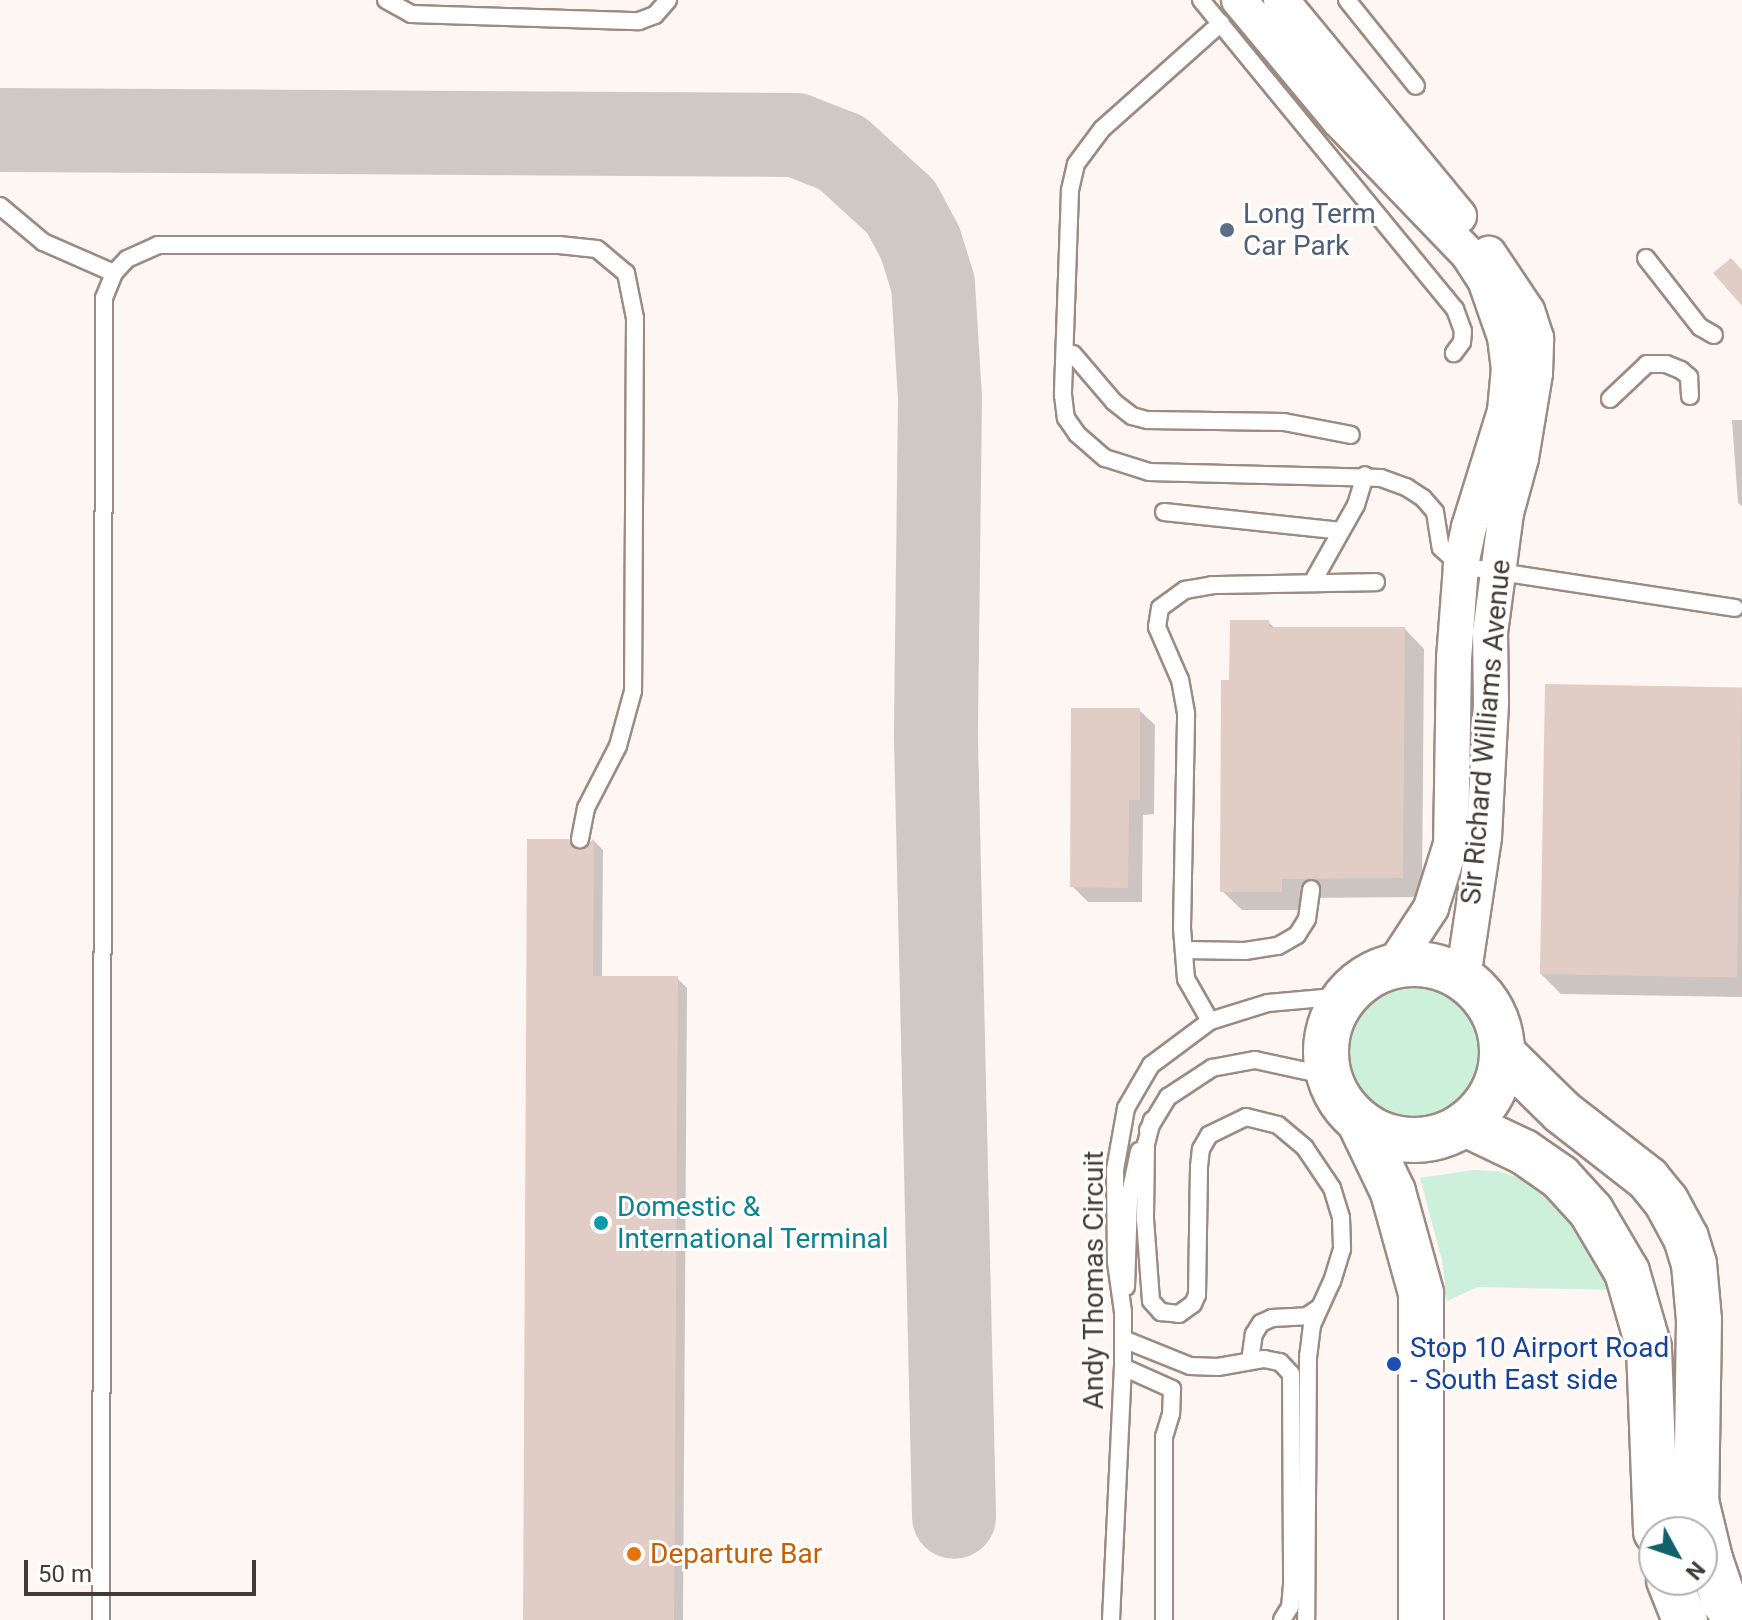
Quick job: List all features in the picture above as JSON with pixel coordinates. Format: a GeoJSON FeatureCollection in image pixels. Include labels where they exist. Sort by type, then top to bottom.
{"type":"FeatureCollection","features":[{"type":"Feature","properties":{"kind":"street","name":"Sir Richard Williams Avenue"},"geometry":{"type":"LineString","coordinates":[[1281,0],[1507,277],[1527,311],[1536,338],[1535,373],[1521,458],[1506,513],[1490,633],[1491,702],[1484,837],[1463,978]]}},
{"type":"Feature","properties":{"kind":"street","name":"Sir Richard Williams Avenue"},"geometry":{"type":"LineString","coordinates":[[1230,12],[1468,254],[1496,305],[1505,337],[1509,387],[1461,566],[1454,659],[1451,844],[1431,908],[1393,966]]}},
{"type":"Feature","properties":{"kind":"street"},"geometry":{"type":"LineString","coordinates":[[1360,1123],[1385,1136],[1412,1141],[1440,1137],[1465,1124],[1483,1107],[1495,1086],[1503,1054],[1494,1014],[1481,994],[1463,978],[1441,968],[1417,964],[1393,966],[1367,977],[1346,996],[1332,1021],[1325,1048],[1329,1076],[1341,1102],[1360,1123],[1393,1192],[1421,1293],[1421,1620]]}},
{"type":"Feature","properties":{"kind":"street"},"geometry":{"type":"LineString","coordinates":[[1503,1054],[1562,1112],[1648,1179],[1666,1201],[1686,1238],[1694,1264],[1699,1320],[1696,1501],[1725,1603],[1737,1620]]}},
{"type":"Feature","properties":{"kind":"street"},"geometry":{"type":"LineString","coordinates":[[1465,1124],[1524,1152],[1560,1177],[1591,1211],[1627,1272],[1649,1348],[1655,1516]]}},
{"type":"Feature","properties":{"kind":"street"},"geometry":{"type":"LineString","coordinates":[[1675,1596],[1685,1620]]}},
{"type":"Feature","properties":{"kind":"lane"},"geometry":{"type":"LineString","coordinates":[[386,0],[411,14],[639,21],[655,15],[668,0]]}},
{"type":"Feature","properties":{"kind":"lane"},"geometry":{"type":"LineString","coordinates":[[1201,0],[1230,12],[1455,309],[1463,331],[1462,342],[1454,353]]}},
{"type":"Feature","properties":{"kind":"lane"},"geometry":{"type":"LineString","coordinates":[[1347,0],[1416,86]]}},
{"type":"Feature","properties":{"kind":"lane"},"geometry":{"type":"LineString","coordinates":[[1230,12],[1102,129],[1076,164],[1070,191],[1063,395],[1066,418],[1088,446],[1105,458],[1149,472],[1365,475],[1406,487],[1423,498],[1435,512],[1441,548],[1461,566],[1735,608]]}},
{"type":"Feature","properties":{"kind":"lane"},"geometry":{"type":"LineString","coordinates":[[0,206],[43,242],[114,273]]}},
{"type":"Feature","properties":{"kind":"lane"},"geometry":{"type":"LineString","coordinates":[[101,1620],[104,298],[114,273],[127,259],[158,245],[583,246],[608,255],[626,273],[635,318],[633,691],[618,746],[586,808],[580,839]]}},
{"type":"Feature","properties":{"kind":"lane"},"geometry":{"type":"LineString","coordinates":[[1646,258],[1700,327],[1714,335]]}},
{"type":"Feature","properties":{"kind":"lane"},"geometry":{"type":"LineString","coordinates":[[1073,354],[1114,402],[1132,416],[1147,420],[1284,422],[1351,435]]}},
{"type":"Feature","properties":{"kind":"lane"},"geometry":{"type":"LineString","coordinates":[[1610,399],[1647,364],[1666,364],[1681,370],[1689,377],[1690,396]]}},
{"type":"Feature","properties":{"kind":"lane"},"geometry":{"type":"LineString","coordinates":[[1312,583],[1356,505],[1365,475]]}},
{"type":"Feature","properties":{"kind":"lane"},"geometry":{"type":"LineString","coordinates":[[1164,512],[1341,531]]}},
{"type":"Feature","properties":{"kind":"lane"},"geometry":{"type":"LineString","coordinates":[[1210,1021],[1186,979],[1186,713],[1180,680],[1157,627],[1160,608],[1185,590],[1212,585],[1376,582]]}},
{"type":"Feature","properties":{"kind":"lane"},"geometry":{"type":"LineString","coordinates":[[1184,950],[1245,951],[1278,946],[1297,935],[1307,919],[1311,889]]}},
{"type":"Feature","properties":{"kind":"lane","name":"Andy Thomas Circuit"},"geometry":{"type":"LineString","coordinates":[[1111,1620],[1123,1367],[1123,1312],[1116,1262],[1115,1170],[1126,1108],[1151,1065],[1210,1021],[1268,1003],[1346,996]]}},
{"type":"Feature","properties":{"kind":"lane"},"geometry":{"type":"LineString","coordinates":[[1123,1312],[1133,1172],[1152,1120],[1168,1097],[1188,1081],[1234,1062],[1255,1060],[1329,1076]]}},
{"type":"Feature","properties":{"kind":"lane"},"geometry":{"type":"LineString","coordinates":[[1152,1120],[1144,1162],[1149,1285],[1155,1307],[1168,1315],[1179,1314],[1193,1304],[1198,1285],[1201,1149],[1209,1135],[1246,1117],[1263,1119],[1292,1135],[1319,1166],[1332,1188],[1341,1218],[1342,1249],[1312,1325],[1308,1356],[1306,1620]]}},
{"type":"Feature","properties":{"kind":"lane"},"geometry":{"type":"LineString","coordinates":[[1250,1361],[1254,1334],[1261,1323],[1272,1318],[1307,1316],[1319,1308]]}},
{"type":"Feature","properties":{"kind":"lane"},"geometry":{"type":"LineString","coordinates":[[1123,1339],[1190,1366],[1218,1367],[1264,1359],[1280,1362],[1293,1383],[1292,1585],[1290,1607],[1282,1620]]}},
{"type":"Feature","properties":{"kind":"lane"},"geometry":{"type":"LineString","coordinates":[[1123,1367],[1172,1389],[1171,1414],[1164,1437],[1164,1620]]}},
{"type":"Feature","properties":{"kind":"green space"},"geometry":{"type":"Polygon","coordinates":[[[1414,986],[1440,991],[1462,1006],[1477,1028],[1482,1054],[1477,1080],[1462,1102],[1440,1117],[1414,1122],[1388,1117],[1366,1102],[1351,1080],[1346,1054],[1351,1028],[1366,1006],[1388,991],[1414,986]]]}},
{"type":"Feature","properties":{"kind":"green space"},"geometry":{"type":"Polygon","coordinates":[[[1473,1170],[1498,1171],[1527,1180],[1551,1196],[1582,1228],[1615,1290],[1478,1287],[1447,1301],[1442,1260],[1420,1178],[1473,1170]]]}},
{"type":"Feature","properties":{"kind":"building"},"geometry":{"type":"Polygon","coordinates":[[[1731,258],[1742,270],[1742,306],[1713,273],[1731,258]]]}},
{"type":"Feature","properties":{"kind":"building"},"geometry":{"type":"Polygon","coordinates":[[[1230,620],[1269,620],[1269,627],[1405,627],[1403,878],[1282,879],[1282,892],[1220,892],[1221,680],[1229,680],[1230,620]]]}},
{"type":"Feature","properties":{"kind":"building"},"geometry":{"type":"Polygon","coordinates":[[[1545,684],[1742,687],[1737,977],[1540,974],[1545,684]]]}},
{"type":"Feature","properties":{"kind":"building"},"geometry":{"type":"Polygon","coordinates":[[[1071,708],[1140,708],[1140,800],[1129,800],[1128,888],[1070,887],[1071,708]]]}},
{"type":"Feature","properties":{"kind":"building","name":"Domestic & International Terminal"},"geometry":{"type":"Polygon","coordinates":[[[527,839],[569,839],[572,847],[579,850],[594,839],[593,976],[678,976],[674,1620],[523,1620],[527,839]]]}},
{"type":"Feature","properties":{"kind":"taxiway"},"geometry":{"type":"LineString","coordinates":[[0,130],[796,135],[842,153],[901,207],[920,242],[933,284],[940,400],[936,739],[954,1517]]}},
{"type":"Feature","properties":{"kind":"place","name":"Long Term Car Park"},"geometry":{"type":"Point","coordinates":[1227,230]}},
{"type":"Feature","properties":{"kind":"place","name":"Domestic & International Terminal"},"geometry":{"type":"Point","coordinates":[601,1223]}},
{"type":"Feature","properties":{"kind":"place","name":"Stop 10 Airport Road - South East side"},"geometry":{"type":"Point","coordinates":[1394,1364]}},
{"type":"Feature","properties":{"kind":"place","name":"Departure Bar"},"geometry":{"type":"Point","coordinates":[634,1554]}}]}
